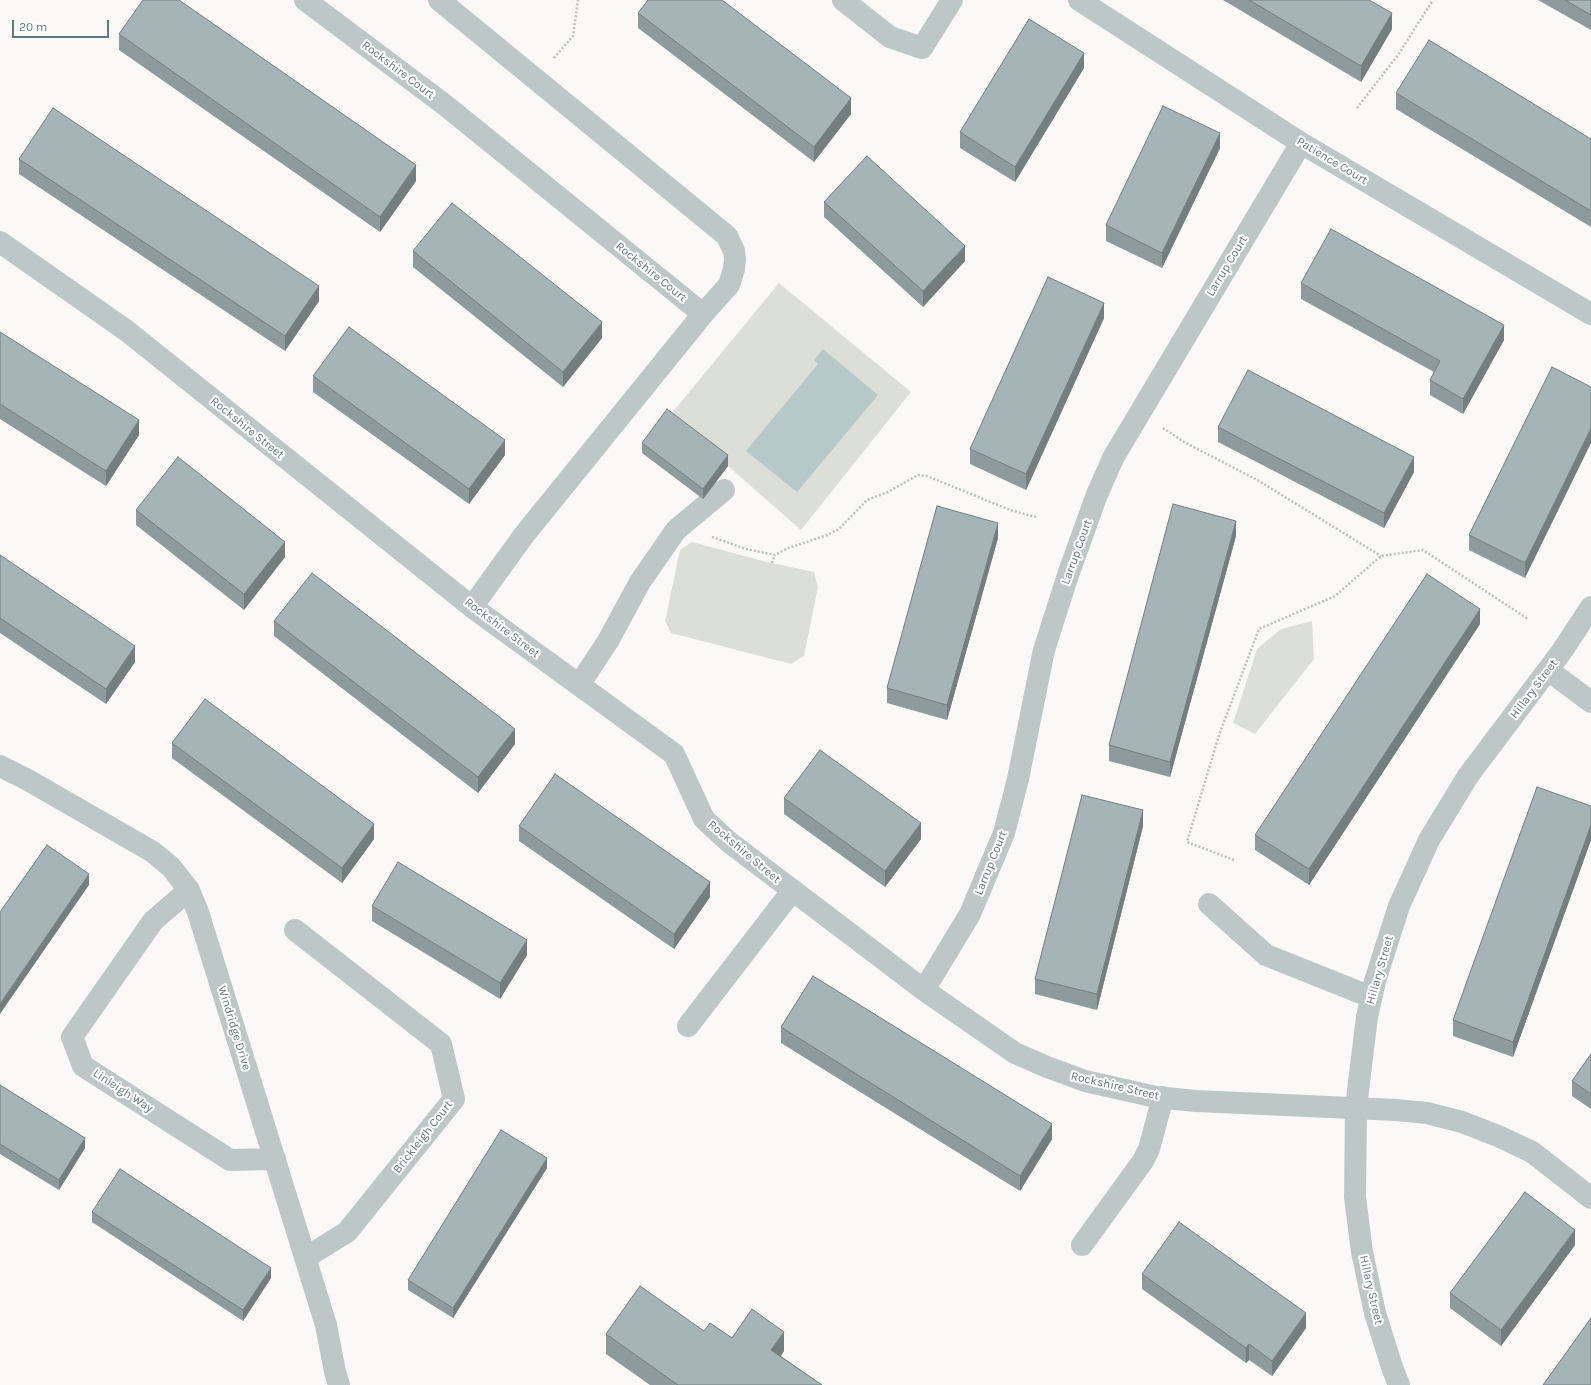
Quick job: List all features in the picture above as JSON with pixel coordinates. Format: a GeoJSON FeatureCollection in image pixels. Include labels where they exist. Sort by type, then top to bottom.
{"type":"FeatureCollection","features":[{"type":"Feature","properties":{"kind":"street","name":"Rockshire Court"},"geometry":{"type":"LineString","coordinates":[[305,0],[445,106],[703,314]]}},
{"type":"Feature","properties":{"kind":"street"},"geometry":{"type":"LineString","coordinates":[[439,0],[726,236],[734,251],[735,259],[734,269],[729,285],[703,314],[524,534],[472,607]]}},
{"type":"Feature","properties":{"kind":"street"},"geometry":{"type":"LineString","coordinates":[[843,0],[890,37],[922,48],[952,0]]}},
{"type":"Feature","properties":{"kind":"street","name":"Patience Court"},"geometry":{"type":"LineString","coordinates":[[1079,0],[1301,143],[1591,314]]}},
{"type":"Feature","properties":{"kind":"street","name":"Larrup Court"},"geometry":{"type":"LineString","coordinates":[[924,990],[970,914],[1004,833],[1018,778],[1044,650],[1068,575],[1096,497],[1113,458],[1301,143]]}},
{"type":"Feature","properties":{"kind":"street","name":"Rockshire Street"},"geometry":{"type":"LineString","coordinates":[[0,242],[127,331],[472,607],[674,754],[704,819],[729,842],[924,990],[1015,1053],[1085,1081],[1163,1097],[1196,1101],[1356,1107],[1427,1113],[1462,1122],[1498,1136],[1532,1152],[1591,1198]]}},
{"type":"Feature","properties":{"kind":"street"},"geometry":{"type":"LineString","coordinates":[[579,686],[608,641],[640,582],[676,530],[724,490]]}},
{"type":"Feature","properties":{"kind":"street","name":"Hillary Street"},"geometry":{"type":"LineString","coordinates":[[1400,1385],[1392,1367],[1375,1312],[1362,1252],[1355,1197],[1356,1107],[1367,1017],[1371,997],[1399,906],[1429,840],[1468,776],[1562,651],[1591,607]]}},
{"type":"Feature","properties":{"kind":"street"},"geometry":{"type":"LineString","coordinates":[[1548,670],[1591,702]]}},
{"type":"Feature","properties":{"kind":"street","name":"Windridge Drive"},"geometry":{"type":"LineString","coordinates":[[0,766],[28,780],[153,852],[171,867],[188,890],[198,912],[326,1325],[339,1385]]}},
{"type":"Feature","properties":{"kind":"street","name":"Linleigh Way"},"geometry":{"type":"LineString","coordinates":[[188,890],[152,921],[72,1037],[84,1066],[230,1160],[274,1159]]}},
{"type":"Feature","properties":{"kind":"street"},"geometry":{"type":"LineString","coordinates":[[688,1026],[792,891]]}},
{"type":"Feature","properties":{"kind":"street"},"geometry":{"type":"LineString","coordinates":[[1209,904],[1266,955],[1371,997]]}},
{"type":"Feature","properties":{"kind":"street","name":"Brickleigh Court"},"geometry":{"type":"LineString","coordinates":[[295,930],[441,1044],[454,1099],[347,1232],[305,1258]]}},
{"type":"Feature","properties":{"kind":"street"},"geometry":{"type":"LineString","coordinates":[[1082,1245],[1143,1161],[1149,1149],[1163,1097]]}},
{"type":"Feature","properties":{"kind":"path"},"geometry":{"type":"LineString","coordinates":[[565,44],[573,36],[578,0]]}},
{"type":"Feature","properties":{"kind":"path"},"geometry":{"type":"LineString","coordinates":[[1357,108],[1398,55],[1433,0]]}},
{"type":"Feature","properties":{"kind":"path"},"geometry":{"type":"LineString","coordinates":[[1139,413],[1184,442],[1259,482],[1381,556]]}},
{"type":"Feature","properties":{"kind":"path"},"geometry":{"type":"LineString","coordinates":[[676,530],[721,539],[746,549],[775,554],[827,535],[839,529],[867,500],[888,492],[918,475],[927,476],[1010,510],[1036,517]]}},
{"type":"Feature","properties":{"kind":"path"},"geometry":{"type":"LineString","coordinates":[[1234,860],[1187,842],[1219,735],[1259,629],[1335,596],[1381,556],[1422,550],[1528,620]]}},
{"type":"Feature","properties":{"kind":"path"},"geometry":{"type":"LineString","coordinates":[[772,563],[775,554]]}},
{"type":"Feature","properties":{"kind":"shaded area"},"geometry":{"type":"Polygon","coordinates":[[[779,283],[911,392],[801,530],[728,466],[667,419],[779,283]]]}},
{"type":"Feature","properties":{"kind":"shaded area"},"geometry":{"type":"Polygon","coordinates":[[[823,349],[878,395],[797,492],[746,451],[818,364],[814,360],[823,349]]]}},
{"type":"Feature","properties":{"kind":"shaded area"},"geometry":{"type":"Polygon","coordinates":[[[692,542],[767,562],[814,572],[818,587],[804,656],[791,664],[671,633],[665,621],[680,550],[692,542]]]}},
{"type":"Feature","properties":{"kind":"shaded area"},"geometry":{"type":"Polygon","coordinates":[[[1312,621],[1314,659],[1255,734],[1233,723],[1257,649],[1281,629],[1312,621]]]}},
{"type":"Feature","properties":{"kind":"building"},"geometry":{"type":"Polygon","coordinates":[[[143,0],[179,0],[416,165],[380,217],[119,34],[143,0]]]}},
{"type":"Feature","properties":{"kind":"building"},"geometry":{"type":"Polygon","coordinates":[[[648,0],[722,0],[851,98],[814,147],[638,13],[648,0]]]}},
{"type":"Feature","properties":{"kind":"building"},"geometry":{"type":"Polygon","coordinates":[[[1249,0],[1369,0],[1392,13],[1361,66],[1249,0]]]}},
{"type":"Feature","properties":{"kind":"building"},"geometry":{"type":"Polygon","coordinates":[[[1565,0],[1591,0],[1591,15],[1565,0]]]}},
{"type":"Feature","properties":{"kind":"building"},"geometry":{"type":"Polygon","coordinates":[[[1029,19],[1084,53],[1015,167],[960,132],[1029,19]]]}},
{"type":"Feature","properties":{"kind":"building"},"geometry":{"type":"Polygon","coordinates":[[[1429,40],[1591,139],[1591,211],[1396,93],[1429,40]]]}},
{"type":"Feature","properties":{"kind":"building"},"geometry":{"type":"Polygon","coordinates":[[[1163,106],[1220,133],[1162,253],[1106,225],[1163,106]]]}},
{"type":"Feature","properties":{"kind":"building"},"geometry":{"type":"Polygon","coordinates":[[[53,108],[319,286],[285,336],[19,159],[53,108]]]}},
{"type":"Feature","properties":{"kind":"building"},"geometry":{"type":"Polygon","coordinates":[[[867,156],[965,246],[923,291],[824,202],[867,156]]]}},
{"type":"Feature","properties":{"kind":"building"},"geometry":{"type":"Polygon","coordinates":[[[452,203],[602,322],[563,372],[413,251],[452,203]]]}},
{"type":"Feature","properties":{"kind":"building"},"geometry":{"type":"Polygon","coordinates":[[[1331,229],[1504,325],[1463,399],[1430,380],[1440,361],[1301,283],[1331,229]]]}},
{"type":"Feature","properties":{"kind":"building"},"geometry":{"type":"Polygon","coordinates":[[[1048,277],[1104,303],[1026,474],[970,449],[1048,277]]]}},
{"type":"Feature","properties":{"kind":"building"},"geometry":{"type":"Polygon","coordinates":[[[349,327],[505,440],[469,489],[313,376],[349,327]]]}},
{"type":"Feature","properties":{"kind":"building"},"geometry":{"type":"Polygon","coordinates":[[[0,332],[139,420],[106,471],[0,404],[0,332]]]}},
{"type":"Feature","properties":{"kind":"building"},"geometry":{"type":"Polygon","coordinates":[[[1552,367],[1591,387],[1591,428],[1525,563],[1469,535],[1552,367]]]}},
{"type":"Feature","properties":{"kind":"building"},"geometry":{"type":"Polygon","coordinates":[[[1248,370],[1414,457],[1384,513],[1218,427],[1248,370]]]}},
{"type":"Feature","properties":{"kind":"building"},"geometry":{"type":"Polygon","coordinates":[[[667,409],[728,455],[703,489],[642,443],[667,409]]]}},
{"type":"Feature","properties":{"kind":"building"},"geometry":{"type":"Polygon","coordinates":[[[178,457],[285,542],[244,594],[136,510],[178,457]]]}},
{"type":"Feature","properties":{"kind":"building"},"geometry":{"type":"Polygon","coordinates":[[[1173,504],[1236,521],[1170,762],[1109,745],[1173,504]]]}},
{"type":"Feature","properties":{"kind":"building"},"geometry":{"type":"Polygon","coordinates":[[[937,506],[998,523],[947,705],[887,688],[937,506]]]}},
{"type":"Feature","properties":{"kind":"building"},"geometry":{"type":"Polygon","coordinates":[[[0,555],[135,646],[106,689],[0,618],[0,555]]]}},
{"type":"Feature","properties":{"kind":"building"},"geometry":{"type":"Polygon","coordinates":[[[312,573],[515,729],[478,777],[274,621],[312,573]]]}},
{"type":"Feature","properties":{"kind":"building"},"geometry":{"type":"Polygon","coordinates":[[[1427,574],[1480,609],[1309,869],[1255,835],[1427,574]]]}},
{"type":"Feature","properties":{"kind":"building"},"geometry":{"type":"Polygon","coordinates":[[[205,699],[374,824],[342,868],[172,743],[205,699]]]}},
{"type":"Feature","properties":{"kind":"building"},"geometry":{"type":"Polygon","coordinates":[[[820,750],[921,823],[885,871],[784,798],[820,750]]]}},
{"type":"Feature","properties":{"kind":"building"},"geometry":{"type":"Polygon","coordinates":[[[555,774],[710,882],[674,934],[519,826],[555,774]]]}},
{"type":"Feature","properties":{"kind":"building"},"geometry":{"type":"Polygon","coordinates":[[[1537,787],[1591,806],[1591,825],[1513,1042],[1453,1020],[1537,787]]]}},
{"type":"Feature","properties":{"kind":"building"},"geometry":{"type":"Polygon","coordinates":[[[1082,795],[1143,810],[1097,994],[1035,979],[1082,795]]]}},
{"type":"Feature","properties":{"kind":"building"},"geometry":{"type":"Polygon","coordinates":[[[47,845],[89,874],[0,1004],[0,912],[47,845]]]}},
{"type":"Feature","properties":{"kind":"building"},"geometry":{"type":"Polygon","coordinates":[[[398,862],[527,940],[500,983],[372,906],[398,862]]]}},
{"type":"Feature","properties":{"kind":"building"},"geometry":{"type":"Polygon","coordinates":[[[813,976],[1052,1124],[1020,1176],[781,1027],[813,976]]]}},
{"type":"Feature","properties":{"kind":"building"},"geometry":{"type":"Polygon","coordinates":[[[1591,1054],[1591,1094],[1572,1081],[1591,1054]]]}},
{"type":"Feature","properties":{"kind":"building"},"geometry":{"type":"Polygon","coordinates":[[[0,1085],[85,1138],[59,1180],[0,1144],[0,1085]]]}},
{"type":"Feature","properties":{"kind":"building"},"geometry":{"type":"Polygon","coordinates":[[[501,1130],[547,1158],[453,1308],[408,1280],[501,1130]]]}},
{"type":"Feature","properties":{"kind":"building"},"geometry":{"type":"Polygon","coordinates":[[[120,1169],[271,1268],[243,1310],[92,1212],[120,1169]]]}},
{"type":"Feature","properties":{"kind":"building"},"geometry":{"type":"Polygon","coordinates":[[[1525,1192],[1575,1230],[1501,1330],[1450,1293],[1525,1192]]]}},
{"type":"Feature","properties":{"kind":"building"},"geometry":{"type":"Polygon","coordinates":[[[1179,1222],[1306,1313],[1272,1361],[1249,1344],[1246,1348],[1142,1274],[1179,1222]]]}},
{"type":"Feature","properties":{"kind":"building"},"geometry":{"type":"Polygon","coordinates":[[[640,1286],[704,1331],[710,1323],[732,1338],[752,1309],[784,1332],[771,1350],[822,1385],[678,1385],[606,1334],[640,1286]]]}},
{"type":"Feature","properties":{"kind":"building"},"geometry":{"type":"Polygon","coordinates":[[[1591,1318],[1591,1385],[1543,1385],[1591,1318]]]}}]}
